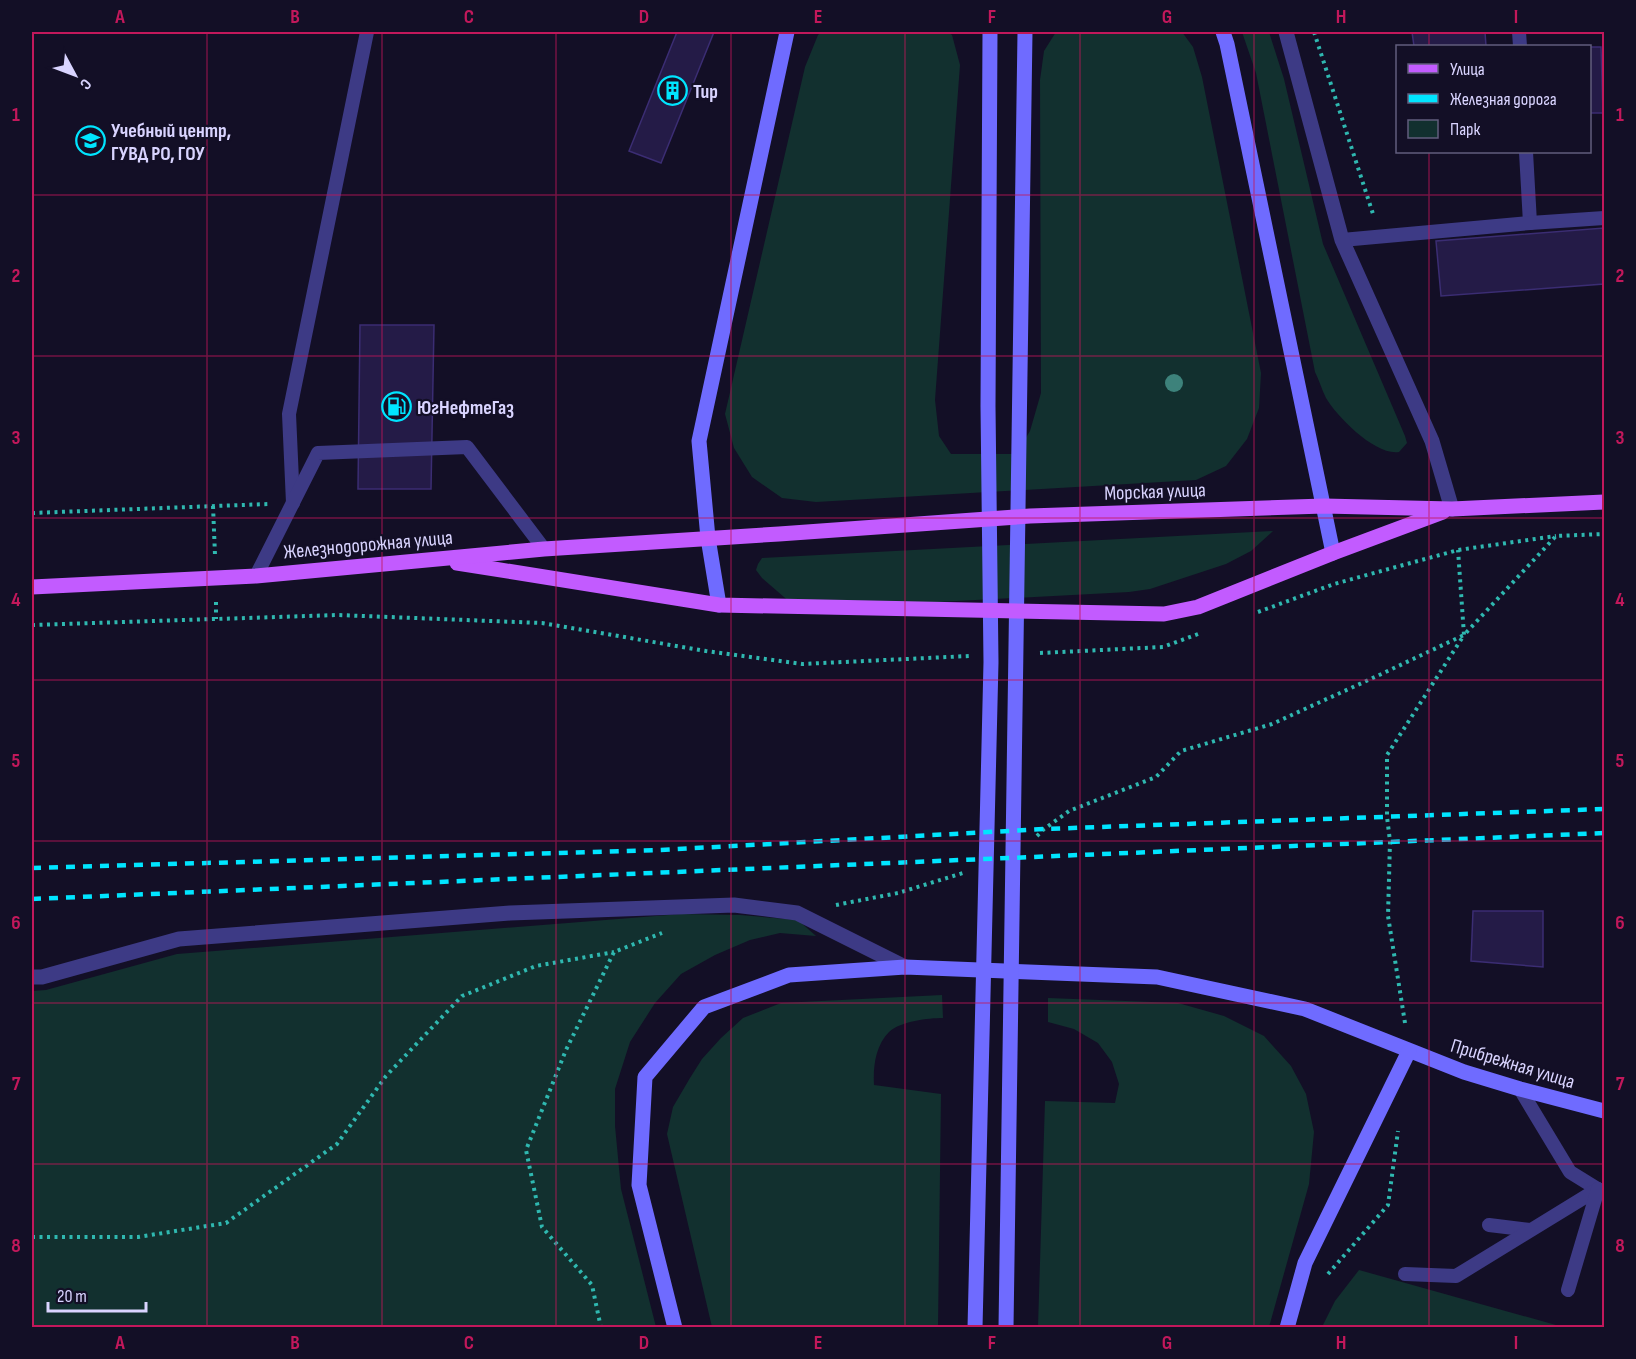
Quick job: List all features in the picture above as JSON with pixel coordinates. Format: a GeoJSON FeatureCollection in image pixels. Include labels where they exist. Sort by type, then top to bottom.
{"type":"FeatureCollection","features":[{"type":"Feature","properties":{"kind":"main road"},"geometry":{"type":"LineString","coordinates":[[719,605],[708,538],[699,441],[787,32]]}},
{"type":"Feature","properties":{"kind":"main road"},"geometry":{"type":"LineString","coordinates":[[975,1328],[991,662],[988,406],[990,32]]}},
{"type":"Feature","properties":{"kind":"main road"},"geometry":{"type":"LineString","coordinates":[[1005,1328],[1026,32]]}},
{"type":"Feature","properties":{"kind":"main road"},"geometry":{"type":"LineString","coordinates":[[1215,32],[1225,38],[1333,553]]}},
{"type":"Feature","properties":{"kind":"main road","name":"Морская улица"},"geometry":{"type":"LineString","coordinates":[[708,538],[1030,516],[1324,506],[1452,509],[1605,502]]}},
{"type":"Feature","properties":{"kind":"main road"},"geometry":{"type":"LineString","coordinates":[[433,559],[719,605],[1164,614],[1198,607],[1452,509]]}},
{"type":"Feature","properties":{"kind":"main road","name":"Железнодорожная улица"},"geometry":{"type":"LineString","coordinates":[[32,587],[256,576],[544,549],[708,538]]}},
{"type":"Feature","properties":{"kind":"main road","name":"Прибрежная улица"},"geometry":{"type":"LineString","coordinates":[[675,1328],[639,1185],[645,1077],[704,1007],[789,975],[905,967],[1157,977],[1305,1009],[1464,1072],[1605,1111]]}},
{"type":"Feature","properties":{"kind":"main road"},"geometry":{"type":"LineString","coordinates":[[1287,1328],[1305,1263],[1409,1051]]}},
{"type":"Feature","properties":{"kind":"street"},"geometry":{"type":"LineString","coordinates":[[1286,32],[1342,240],[1432,441],[1452,509]]}},
{"type":"Feature","properties":{"kind":"street"},"geometry":{"type":"LineString","coordinates":[[32,977],[42,977],[179,939],[510,913],[723,905],[797,913],[905,967]]}},
{"type":"Feature","properties":{"kind":"lane"},"geometry":{"type":"LineString","coordinates":[[292,503],[289,414],[368,32]]}},
{"type":"Feature","properties":{"kind":"lane"},"geometry":{"type":"LineString","coordinates":[[1526,153],[1530,223]]}},
{"type":"Feature","properties":{"kind":"lane"},"geometry":{"type":"LineString","coordinates":[[1342,240],[1605,218]]}},
{"type":"Feature","properties":{"kind":"lane"},"geometry":{"type":"LineString","coordinates":[[256,576],[318,453],[467,447],[544,549]]}},
{"type":"Feature","properties":{"kind":"lane"},"geometry":{"type":"LineString","coordinates":[[1520,1089],[1570,1172],[1601,1191]]}},
{"type":"Feature","properties":{"kind":"lane"},"geometry":{"type":"LineString","coordinates":[[1405,1274],[1456,1276],[1530,1230],[1601,1191]]}},
{"type":"Feature","properties":{"kind":"lane"},"geometry":{"type":"LineString","coordinates":[[1568,1290],[1601,1191]]}},
{"type":"Feature","properties":{"kind":"lane"},"geometry":{"type":"LineString","coordinates":[[1489,1226],[1530,1230]]}},
{"type":"Feature","properties":{"kind":"path"},"geometry":{"type":"LineString","coordinates":[[1314,32],[1381,237]]}},
{"type":"Feature","properties":{"kind":"path"},"geometry":{"type":"LineString","coordinates":[[32,513],[292,503]]}},
{"type":"Feature","properties":{"kind":"path"},"geometry":{"type":"LineString","coordinates":[[1388,916],[1390,841],[1387,817],[1387,755],[1464,635],[1556,536],[1605,534]]}},
{"type":"Feature","properties":{"kind":"path"},"geometry":{"type":"LineString","coordinates":[[1458,550],[1464,635]]}},
{"type":"Feature","properties":{"kind":"path"},"geometry":{"type":"LineString","coordinates":[[1031,843],[1044,829],[1069,811],[1156,777],[1180,751],[1272,724],[1464,635]]}},
{"type":"Feature","properties":{"kind":"path"},"geometry":{"type":"LineString","coordinates":[[797,913],[898,893],[963,873]]}},
{"type":"Feature","properties":{"kind":"path"},"geometry":{"type":"LineString","coordinates":[[32,1237],[138,1237],[226,1223],[338,1144],[386,1076],[462,996],[536,966],[614,952],[669,931]]}},
{"type":"Feature","properties":{"kind":"path"},"geometry":{"type":"LineString","coordinates":[[602,1328],[592,1285],[542,1227],[526,1150],[566,1050],[614,952]]}},
{"type":"Feature","properties":{"kind":"path"},"geometry":{"type":"LineString","coordinates":[[1321,1282],[1388,1205]]}},
{"type":"Feature","properties":{"kind":"green space"},"geometry":{"type":"Polygon","coordinates":[[[821,32],[948,32],[952,35],[960,65],[935,400],[939,436],[951,454],[1016,454],[1030,431],[1041,393],[1040,80],[1044,51],[1056,32],[1182,32],[1193,47],[1202,77],[1261,373],[1259,408],[1247,439],[1226,466],[1196,480],[816,502],[782,498],[752,477],[734,448],[725,414],[805,67],[821,32]]]}},
{"type":"Feature","properties":{"kind":"green space"},"geometry":{"type":"Polygon","coordinates":[[[1242,32],[1269,32],[1284,79],[1323,244],[1405,436],[1407,443],[1399,452],[1379,448],[1358,434],[1331,406],[1315,372],[1256,73],[1242,32]]]}},
{"type":"Feature","properties":{"kind":"green space"},"geometry":{"type":"Polygon","coordinates":[[[1273,531],[1251,551],[1226,564],[1150,589],[1129,592],[806,609],[792,604],[756,570],[762,558],[1273,531]]]}},
{"type":"Feature","properties":{"kind":"green space"},"geometry":{"type":"Polygon","coordinates":[[[681,914],[740,915],[798,920],[816,936],[780,933],[750,940],[715,955],[681,974],[655,1003],[630,1042],[615,1089],[615,1126],[621,1189],[656,1327],[32,1327],[32,991],[46,990],[177,954],[681,914]]]}},
{"type":"Feature","properties":{"kind":"green space"},"geometry":{"type":"Polygon","coordinates":[[[942,995],[943,1018],[907,1023],[894,1028],[884,1038],[876,1057],[874,1078],[874,1085],[941,1094],[938,1327],[712,1327],[667,1134],[673,1107],[702,1059],[743,1018],[781,1003],[942,995]]]}},
{"type":"Feature","properties":{"kind":"green space"},"geometry":{"type":"Polygon","coordinates":[[[1048,998],[1178,1003],[1224,1016],[1264,1036],[1291,1066],[1306,1094],[1314,1132],[1309,1184],[1269,1327],[1038,1327],[1045,1101],[1115,1103],[1119,1084],[1112,1062],[1098,1043],[1074,1029],[1048,1022],[1048,998]]]}},
{"type":"Feature","properties":{"kind":"green space"},"geometry":{"type":"Polygon","coordinates":[[[1359,1270],[1563,1327],[1322,1327],[1335,1301],[1359,1270]]]}},
{"type":"Feature","properties":{"kind":"building","name":"Тир"},"geometry":{"type":"Polygon","coordinates":[[[677,32],[714,32],[661,163],[629,151],[677,32]]]}},
{"type":"Feature","properties":{"kind":"building"},"geometry":{"type":"Polygon","coordinates":[[[1412,32],[1485,32],[1486,45],[1414,45],[1412,32]]]}},
{"type":"Feature","properties":{"kind":"building"},"geometry":{"type":"Polygon","coordinates":[[[1591,47],[1601,47],[1603,113],[1591,113],[1591,47]]]}},
{"type":"Feature","properties":{"kind":"building"},"geometry":{"type":"Polygon","coordinates":[[[1604,228],[1604,284],[1441,296],[1436,241],[1604,228]]]}},
{"type":"Feature","properties":{"kind":"building","name":"ЮгНефтеГаз"},"geometry":{"type":"Polygon","coordinates":[[[360,325],[434,325],[431,489],[358,489],[360,325]]]}},
{"type":"Feature","properties":{"kind":"building"},"geometry":{"type":"Polygon","coordinates":[[[1473,911],[1543,911],[1543,967],[1471,961],[1473,911]]]}},
{"type":"Feature","properties":{"kind":"railway"},"geometry":{"type":"LineString","coordinates":[[32,868],[660,850],[1044,829],[1604,809]]}},
{"type":"Feature","properties":{"kind":"railway"},"geometry":{"type":"LineString","coordinates":[[32,899],[1604,833]]}},
{"type":"Feature","properties":{"kind":"place","name":"Тир"},"geometry":{"type":"Point","coordinates":[672,91]}},
{"type":"Feature","properties":{"kind":"place","name":"Учебный центр, ГУВД РО, ГОУ"},"geometry":{"type":"Point","coordinates":[90,141]}},
{"type":"Feature","properties":{"kind":"place","name":"ЮгНефтеГаз"},"geometry":{"type":"Point","coordinates":[396,407]}}]}
